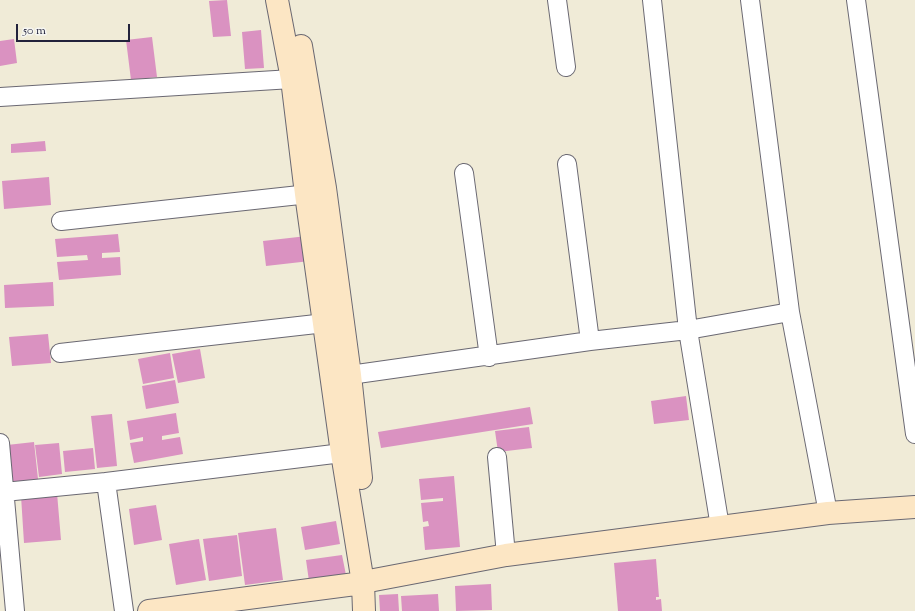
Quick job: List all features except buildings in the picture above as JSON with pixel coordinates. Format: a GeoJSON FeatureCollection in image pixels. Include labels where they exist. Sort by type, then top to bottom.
{"type":"FeatureCollection","features":[{"type":"Feature","properties":{"kind":"main road"},"geometry":{"type":"LineString","coordinates":[[277,0],[316,193],[350,375],[369,581],[364,611]]}},
{"type":"Feature","properties":{"kind":"main road"},"geometry":{"type":"LineString","coordinates":[[292,0],[308,78],[325,322],[342,453],[375,611]]}},
{"type":"Feature","properties":{"kind":"main road"},"geometry":{"type":"LineString","coordinates":[[149,611],[369,581],[506,556],[828,513],[915,507]]}},
{"type":"Feature","properties":{"kind":"street"},"geometry":{"type":"LineString","coordinates":[[557,0],[566,67]]}},
{"type":"Feature","properties":{"kind":"street"},"geometry":{"type":"LineString","coordinates":[[652,0],[688,330],[720,528]]}},
{"type":"Feature","properties":{"kind":"street"},"geometry":{"type":"LineString","coordinates":[[750,0],[790,312],[828,513]]}},
{"type":"Feature","properties":{"kind":"street"},"geometry":{"type":"LineString","coordinates":[[856,0],[915,434]]}},
{"type":"Feature","properties":{"kind":"street"},"geometry":{"type":"LineString","coordinates":[[0,97],[292,79]]}},
{"type":"Feature","properties":{"kind":"street"},"geometry":{"type":"LineString","coordinates":[[567,164],[590,341]]}},
{"type":"Feature","properties":{"kind":"street"},"geometry":{"type":"LineString","coordinates":[[464,173],[489,357]]}},
{"type":"Feature","properties":{"kind":"street"},"geometry":{"type":"LineString","coordinates":[[61,221],[316,193]]}},
{"type":"Feature","properties":{"kind":"street"},"geometry":{"type":"LineString","coordinates":[[350,375],[489,357],[590,341],[688,330],[790,312]]}},
{"type":"Feature","properties":{"kind":"street"},"geometry":{"type":"LineString","coordinates":[[60,353],[325,322]]}},
{"type":"Feature","properties":{"kind":"street"},"geometry":{"type":"LineString","coordinates":[[0,443],[15,611]]}},
{"type":"Feature","properties":{"kind":"street"},"geometry":{"type":"LineString","coordinates":[[4,492],[106,482],[342,453]]}},
{"type":"Feature","properties":{"kind":"street"},"geometry":{"type":"LineString","coordinates":[[497,457],[506,556]]}},
{"type":"Feature","properties":{"kind":"street"},"geometry":{"type":"LineString","coordinates":[[106,482],[124,611]]}}]}
